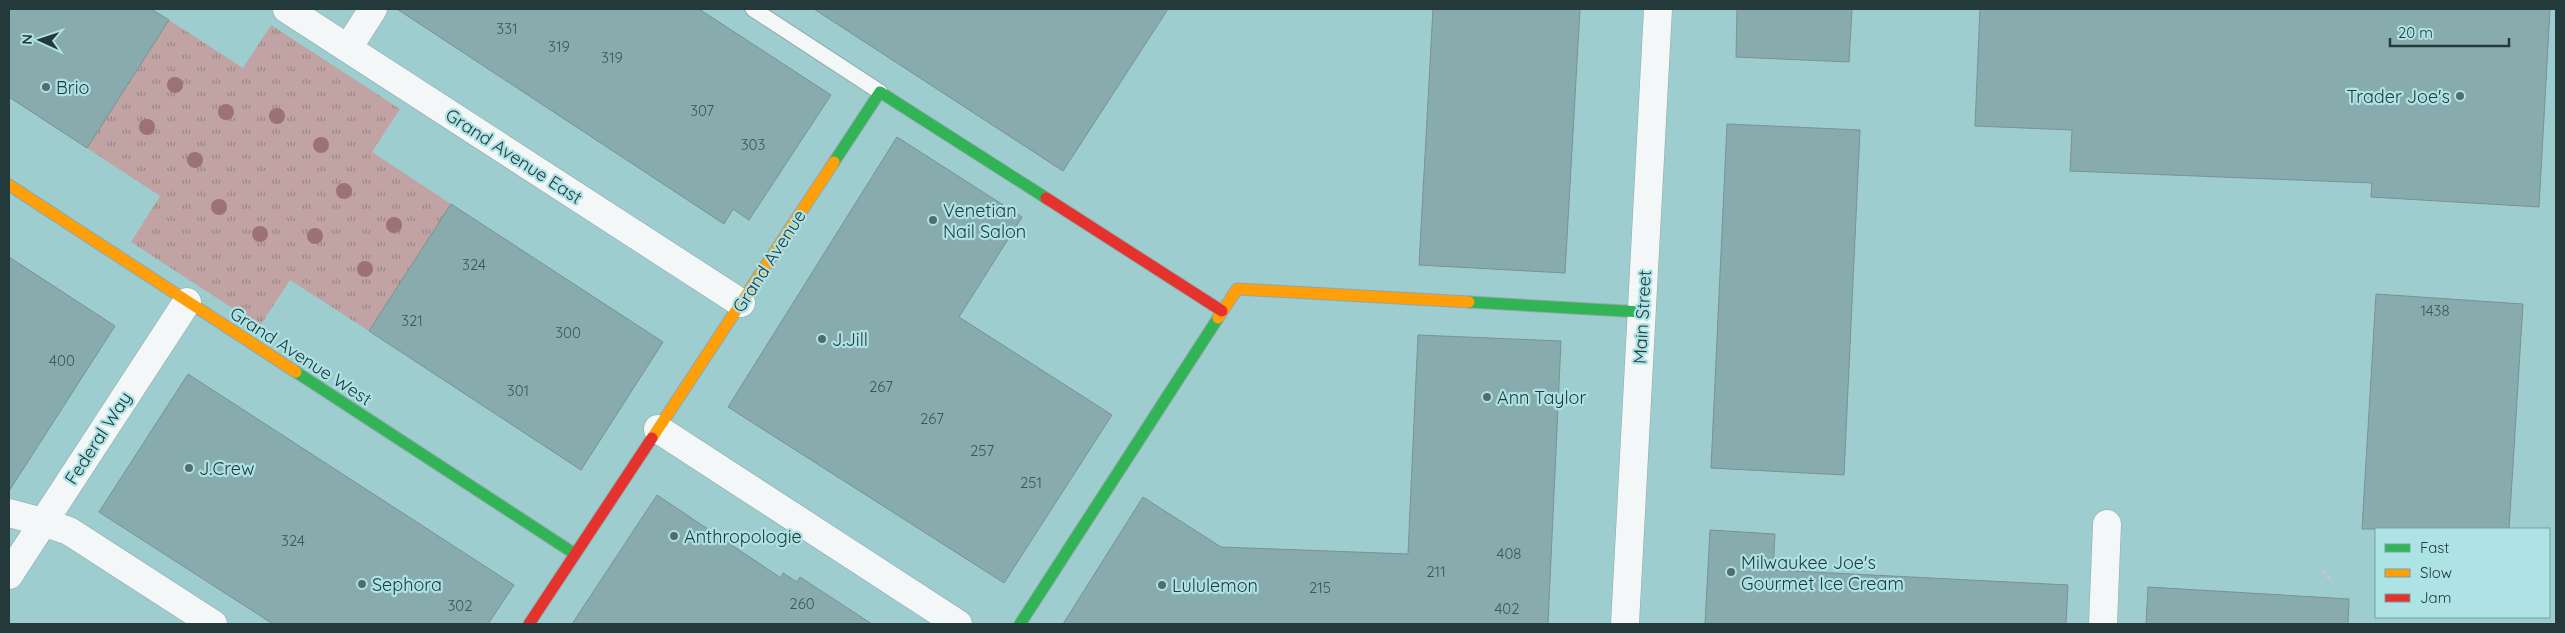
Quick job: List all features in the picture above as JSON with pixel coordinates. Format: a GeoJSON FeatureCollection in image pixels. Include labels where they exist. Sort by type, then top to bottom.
{"type":"FeatureCollection","features":[{"type":"Feature","properties":{"kind":"street","name":"Grand Avenue East"},"geometry":{"type":"LineString","coordinates":[[287,9],[741,303]]}},
{"type":"Feature","properties":{"kind":"street"},"geometry":{"type":"LineString","coordinates":[[348,48],[374,9]]}},
{"type":"Feature","properties":{"kind":"street","name":"Main Street"},"geometry":{"type":"LineString","coordinates":[[1626,624],[1658,9]]}},
{"type":"Feature","properties":{"kind":"street"},"geometry":{"type":"LineString","coordinates":[[880,92],[1222,311]]}},
{"type":"Feature","properties":{"kind":"street","name":"Grand Avenue"},"geometry":{"type":"LineString","coordinates":[[529,624],[880,92]]}},
{"type":"Feature","properties":{"kind":"street","name":"Grand Avenue West"},"geometry":{"type":"LineString","coordinates":[[9,186],[575,554]]}},
{"type":"Feature","properties":{"kind":"street"},"geometry":{"type":"LineString","coordinates":[[1020,624],[1237,289],[1642,312]]}},
{"type":"Feature","properties":{"kind":"street","name":"Federal Way"},"geometry":{"type":"LineString","coordinates":[[9,575],[187,302]]}},
{"type":"Feature","properties":{"kind":"street"},"geometry":{"type":"LineString","coordinates":[[658,429],[958,624]]}},
{"type":"Feature","properties":{"kind":"street"},"geometry":{"type":"LineString","coordinates":[[9,513],[43,522],[76,535],[214,624]]}},
{"type":"Feature","properties":{"kind":"street"},"geometry":{"type":"LineString","coordinates":[[2103,624],[2107,524]]}},
{"type":"Feature","properties":{"kind":"lane"},"geometry":{"type":"LineString","coordinates":[[753,9],[880,92]]}},
{"type":"Feature","properties":{"kind":"path"},"geometry":{"type":"LineString","coordinates":[[2322,570],[2333,582]]}},
{"type":"Feature","properties":{"kind":"shaded area"},"geometry":{"type":"Polygon","coordinates":[[[9,9],[2556,9],[2556,624],[9,624],[9,9]]]}},
{"type":"Feature","properties":{"kind":"green space"},"geometry":{"type":"Polygon","coordinates":[[[169,20],[243,68],[271,25],[400,109],[372,152],[451,204],[369,331],[290,280],[260,326],[131,242],[160,196],[87,148],[169,20]]]}},
{"type":"Feature","properties":{"kind":"building","name":"Brio"},"geometry":{"type":"Polygon","coordinates":[[[9,9],[151,9],[169,20],[87,148],[9,97],[9,9]]]}},
{"type":"Feature","properties":{"kind":"building"},"geometry":{"type":"Polygon","coordinates":[[[397,9],[699,9],[831,95],[749,220],[733,209],[724,224],[397,9]]]}},
{"type":"Feature","properties":{"kind":"building"},"geometry":{"type":"Polygon","coordinates":[[[814,9],[1168,9],[1063,171],[814,9]]]}},
{"type":"Feature","properties":{"kind":"building"},"geometry":{"type":"Polygon","coordinates":[[[1433,9],[1580,9],[1565,273],[1419,265],[1433,9]]]}},
{"type":"Feature","properties":{"kind":"building"},"geometry":{"type":"Polygon","coordinates":[[[1737,9],[1852,9],[1849,62],[1736,57],[1737,9]]]}},
{"type":"Feature","properties":{"kind":"building"},"geometry":{"type":"Polygon","coordinates":[[[1980,9],[2550,9],[2539,207],[2371,197],[2372,183],[2070,171],[2072,130],[1975,126],[1980,9]]]}},
{"type":"Feature","properties":{"kind":"building"},"geometry":{"type":"Polygon","coordinates":[[[1727,124],[1860,130],[1844,475],[1711,468],[1727,124]]]}},
{"type":"Feature","properties":{"kind":"building"},"geometry":{"type":"Polygon","coordinates":[[[897,137],[1022,217],[959,317],[1112,415],[1004,583],[728,407],[897,137]]]}},
{"type":"Feature","properties":{"kind":"building"},"geometry":{"type":"Polygon","coordinates":[[[451,204],[663,342],[581,470],[369,331],[451,204]]]}},
{"type":"Feature","properties":{"kind":"building"},"geometry":{"type":"Polygon","coordinates":[[[9,257],[115,326],[9,491],[9,257]]]}},
{"type":"Feature","properties":{"kind":"building"},"geometry":{"type":"Polygon","coordinates":[[[2376,294],[2523,304],[2509,528],[2362,529],[2376,294]]]}},
{"type":"Feature","properties":{"kind":"building"},"geometry":{"type":"Polygon","coordinates":[[[1418,335],[1561,341],[1548,624],[1063,624],[1143,497],[1221,547],[1408,554],[1418,335]]]}},
{"type":"Feature","properties":{"kind":"building"},"geometry":{"type":"Polygon","coordinates":[[[188,374],[514,585],[488,624],[273,624],[99,512],[188,374]]]}},
{"type":"Feature","properties":{"kind":"building","name":"Anthropologie"},"geometry":{"type":"Polygon","coordinates":[[[657,495],[781,578],[783,573],[797,582],[800,577],[872,624],[572,624],[657,495]]]}},
{"type":"Feature","properties":{"kind":"building"},"geometry":{"type":"Polygon","coordinates":[[[1710,530],[1775,534],[1773,570],[2068,585],[2066,624],[1705,624],[1710,530]]]}},
{"type":"Feature","properties":{"kind":"building"},"geometry":{"type":"Polygon","coordinates":[[[2148,587],[2349,599],[2348,624],[2146,624],[2148,587]]]}},
{"type":"Feature","properties":{"kind":"traffic: fast"},"geometry":{"type":"LineString","coordinates":[[834,162],[880,92],[1046,198]]}},
{"type":"Feature","properties":{"kind":"traffic: fast"},"geometry":{"type":"LineString","coordinates":[[1469,302],[1642,312]]}},
{"type":"Feature","properties":{"kind":"traffic: fast"},"geometry":{"type":"LineString","coordinates":[[1020,624],[1218,318]]}},
{"type":"Feature","properties":{"kind":"traffic: fast"},"geometry":{"type":"LineString","coordinates":[[296,372],[575,554]]}},
{"type":"Feature","properties":{"kind":"traffic: slow"},"geometry":{"type":"LineString","coordinates":[[652,438],[834,162]]}},
{"type":"Feature","properties":{"kind":"traffic: slow"},"geometry":{"type":"LineString","coordinates":[[9,185],[296,372]]}},
{"type":"Feature","properties":{"kind":"traffic: slow"},"geometry":{"type":"LineString","coordinates":[[1218,318],[1237,289],[1469,302]]}},
{"type":"Feature","properties":{"kind":"traffic: jam"},"geometry":{"type":"LineString","coordinates":[[1046,198],[1222,311]]}},
{"type":"Feature","properties":{"kind":"traffic: jam"},"geometry":{"type":"LineString","coordinates":[[529,624],[652,438]]}},
{"type":"Feature","properties":{"kind":"place","name":"Brio"},"geometry":{"type":"Point","coordinates":[46,87]}},
{"type":"Feature","properties":{"kind":"place","name":"Trader Joe's"},"geometry":{"type":"Point","coordinates":[2460,96]}},
{"type":"Feature","properties":{"kind":"place","name":"Venetian Nail Salon"},"geometry":{"type":"Point","coordinates":[933,220]}},
{"type":"Feature","properties":{"kind":"place","name":"J.Jill"},"geometry":{"type":"Point","coordinates":[822,339]}},
{"type":"Feature","properties":{"kind":"place","name":"Ann Taylor"},"geometry":{"type":"Point","coordinates":[1487,397]}},
{"type":"Feature","properties":{"kind":"place","name":"J.Crew"},"geometry":{"type":"Point","coordinates":[189,468]}},
{"type":"Feature","properties":{"kind":"place","name":"Anthropologie"},"geometry":{"type":"Point","coordinates":[674,536]}},
{"type":"Feature","properties":{"kind":"place","name":"Milwaukee Joe's Gourmet Ice Cream"},"geometry":{"type":"Point","coordinates":[1731,572]}},
{"type":"Feature","properties":{"kind":"place","name":"Sephora"},"geometry":{"type":"Point","coordinates":[362,584]}},
{"type":"Feature","properties":{"kind":"place","name":"Lululemon"},"geometry":{"type":"Point","coordinates":[1162,585]}}]}
